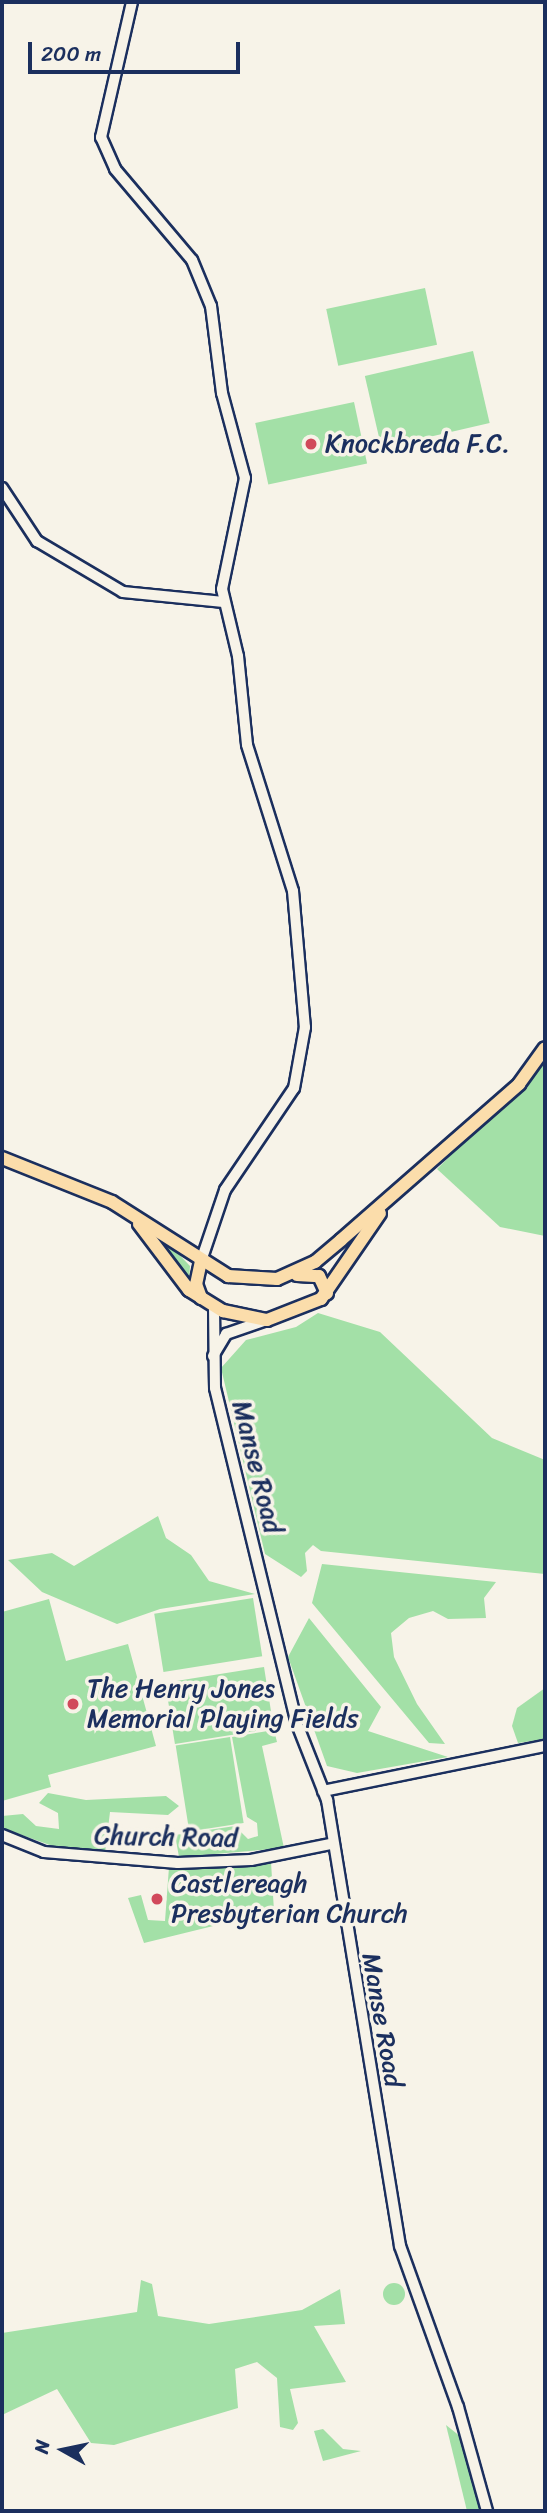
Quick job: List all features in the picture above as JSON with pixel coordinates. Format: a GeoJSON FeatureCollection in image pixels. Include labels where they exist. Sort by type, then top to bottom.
{"type":"FeatureCollection","features":[{"type":"Feature","properties":{"kind":"main road"},"geometry":{"type":"LineString","coordinates":[[283,1277],[316,1262],[398,1191],[519,1084],[545,1048]]}},
{"type":"Feature","properties":{"kind":"main road"},"geometry":{"type":"LineString","coordinates":[[2,1158],[129,1213],[205,1264],[252,1281],[314,1274],[327,1293]]}},
{"type":"Feature","properties":{"kind":"main road"},"geometry":{"type":"LineString","coordinates":[[129,1213],[202,1299],[214,1307],[267,1320],[290,1317],[327,1293],[398,1191]]}},
{"type":"Feature","properties":{"kind":"main road"},"geometry":{"type":"LineString","coordinates":[[202,1299],[196,1284],[205,1264]]}},
{"type":"Feature","properties":{"kind":"street"},"geometry":{"type":"LineString","coordinates":[[132,2],[101,137],[115,169],[192,260],[211,306],[222,393],[245,478],[223,579],[224,602],[238,656],[247,745],[293,891],[304,1045],[287,1103],[237,1169],[205,1242],[205,1264]]}},
{"type":"Feature","properties":{"kind":"street"},"geometry":{"type":"LineString","coordinates":[[2,488],[37,541],[110,585],[137,595],[224,602]]}},
{"type":"Feature","properties":{"kind":"street","name":"Manse Road"},"geometry":{"type":"LineString","coordinates":[[214,1307],[212,1369],[297,1724],[323,1791],[400,2246],[458,2407],[487,2511]]}},
{"type":"Feature","properties":{"kind":"street","name":"Manse Road"},"geometry":{"type":"LineString","coordinates":[[212,1369],[226,1334],[267,1320]]}},
{"type":"Feature","properties":{"kind":"street"},"geometry":{"type":"LineString","coordinates":[[323,1791],[545,1746]]}},
{"type":"Feature","properties":{"kind":"street","name":"Church Road"},"geometry":{"type":"LineString","coordinates":[[2,1835],[44,1852],[178,1863],[251,1860],[330,1844]]}},
{"type":"Feature","properties":{"kind":"green space"},"geometry":{"type":"Polygon","coordinates":[[[425,288],[437,345],[338,366],[326,309],[425,288]]]}},
{"type":"Feature","properties":{"kind":"green space"},"geometry":{"type":"Polygon","coordinates":[[[473,351],[490,423],[381,448],[365,376],[473,351]]]}},
{"type":"Feature","properties":{"kind":"green space","name":"Knockbreda F.C."},"geometry":{"type":"Polygon","coordinates":[[[354,402],[367,464],[268,485],[255,423],[354,402]]]}},
{"type":"Feature","properties":{"kind":"green space"},"geometry":{"type":"Polygon","coordinates":[[[545,1061],[545,1236],[500,1227],[437,1169],[545,1061]]]}},
{"type":"Feature","properties":{"kind":"green space"},"geometry":{"type":"Polygon","coordinates":[[[169,1244],[190,1266],[189,1280],[161,1247],[169,1244]]]}},
{"type":"Feature","properties":{"kind":"green space"},"geometry":{"type":"Polygon","coordinates":[[[318,1313],[380,1332],[492,1438],[545,1460],[545,1574],[321,1551],[313,1545],[305,1553],[307,1571],[301,1577],[265,1554],[221,1368],[246,1340],[296,1327],[318,1313]]]}},
{"type":"Feature","properties":{"kind":"green space"},"geometry":{"type":"Polygon","coordinates":[[[158,1516],[166,1538],[191,1555],[209,1581],[255,1594],[160,1609],[117,1624],[42,1592],[8,1560],[52,1553],[74,1566],[158,1516]]]}},
{"type":"Feature","properties":{"kind":"green space"},"geometry":{"type":"Polygon","coordinates":[[[322,1564],[496,1582],[484,1598],[486,1618],[448,1619],[433,1611],[409,1618],[391,1633],[394,1657],[417,1704],[445,1744],[429,1743],[312,1603],[322,1564]]]}},
{"type":"Feature","properties":{"kind":"green space"},"geometry":{"type":"Polygon","coordinates":[[[253,1598],[262,1656],[163,1672],[154,1614],[253,1598]]]}},
{"type":"Feature","properties":{"kind":"green space","name":"The Henry Jones Memorial Playing Fields"},"geometry":{"type":"Polygon","coordinates":[[[49,1599],[66,1661],[128,1644],[156,1746],[48,1775],[51,1787],[2,1801],[2,1612],[49,1599]]]}},
{"type":"Feature","properties":{"kind":"green space"},"geometry":{"type":"Polygon","coordinates":[[[309,1618],[381,1707],[368,1731],[448,1757],[357,1773],[327,1766],[288,1657],[309,1618]]]}},
{"type":"Feature","properties":{"kind":"green space"},"geometry":{"type":"Polygon","coordinates":[[[264,1667],[274,1728],[175,1744],[165,1683],[264,1667]]]}},
{"type":"Feature","properties":{"kind":"green space"},"geometry":{"type":"Polygon","coordinates":[[[545,1688],[545,1739],[518,1743],[512,1726],[517,1708],[545,1688]]]}},
{"type":"Feature","properties":{"kind":"green space"},"geometry":{"type":"Polygon","coordinates":[[[274,1730],[277,1742],[262,1746],[284,1848],[179,1857],[175,1835],[235,1826],[248,1839],[258,1836],[257,1823],[247,1817],[232,1737],[274,1730]]]}},
{"type":"Feature","properties":{"kind":"green space"},"geometry":{"type":"Polygon","coordinates":[[[230,1737],[244,1823],[189,1832],[176,1746],[230,1737]]]}},
{"type":"Feature","properties":{"kind":"green space"},"geometry":{"type":"Polygon","coordinates":[[[48,1793],[86,1800],[166,1796],[179,1806],[168,1815],[110,1812],[105,1853],[61,1849],[2,1828],[2,1816],[23,1814],[36,1826],[59,1829],[58,1813],[39,1803],[48,1793]]]}},
{"type":"Feature","properties":{"kind":"green space"},"geometry":{"type":"Polygon","coordinates":[[[271,1862],[274,1911],[144,1943],[128,1898],[141,1895],[148,1920],[165,1921],[169,1867],[271,1862]]]}},
{"type":"Feature","properties":{"kind":"green space"},"geometry":{"type":"Polygon","coordinates":[[[141,2280],[152,2284],[158,2316],[209,2324],[302,2310],[340,2289],[345,2324],[314,2326],[346,2382],[290,2389],[298,2423],[293,2430],[280,2427],[277,2378],[257,2362],[235,2369],[238,2408],[114,2445],[91,2443],[57,2389],[2,2415],[2,2333],[137,2312],[141,2280]]]}},
{"type":"Feature","properties":{"kind":"green space"},"geometry":{"type":"Polygon","coordinates":[[[394,2283],[402,2286],[405,2294],[402,2302],[394,2305],[386,2302],[383,2294],[386,2286],[394,2283]]]}},
{"type":"Feature","properties":{"kind":"green space"},"geometry":{"type":"Polygon","coordinates":[[[446,2425],[461,2437],[480,2509],[475,2511],[467,2511],[446,2425]]]}},
{"type":"Feature","properties":{"kind":"green space"},"geometry":{"type":"Polygon","coordinates":[[[323,2429],[343,2449],[361,2451],[323,2461],[314,2431],[323,2429]]]}},
{"type":"Feature","properties":{"kind":"place","name":"Knockbreda F.C."},"geometry":{"type":"Point","coordinates":[311,444]}},
{"type":"Feature","properties":{"kind":"place","name":"The Henry Jones Memorial Playing Fields"},"geometry":{"type":"Point","coordinates":[73,1704]}},
{"type":"Feature","properties":{"kind":"place","name":"Castlereagh Presbyterian Church"},"geometry":{"type":"Point","coordinates":[157,1899]}}]}
